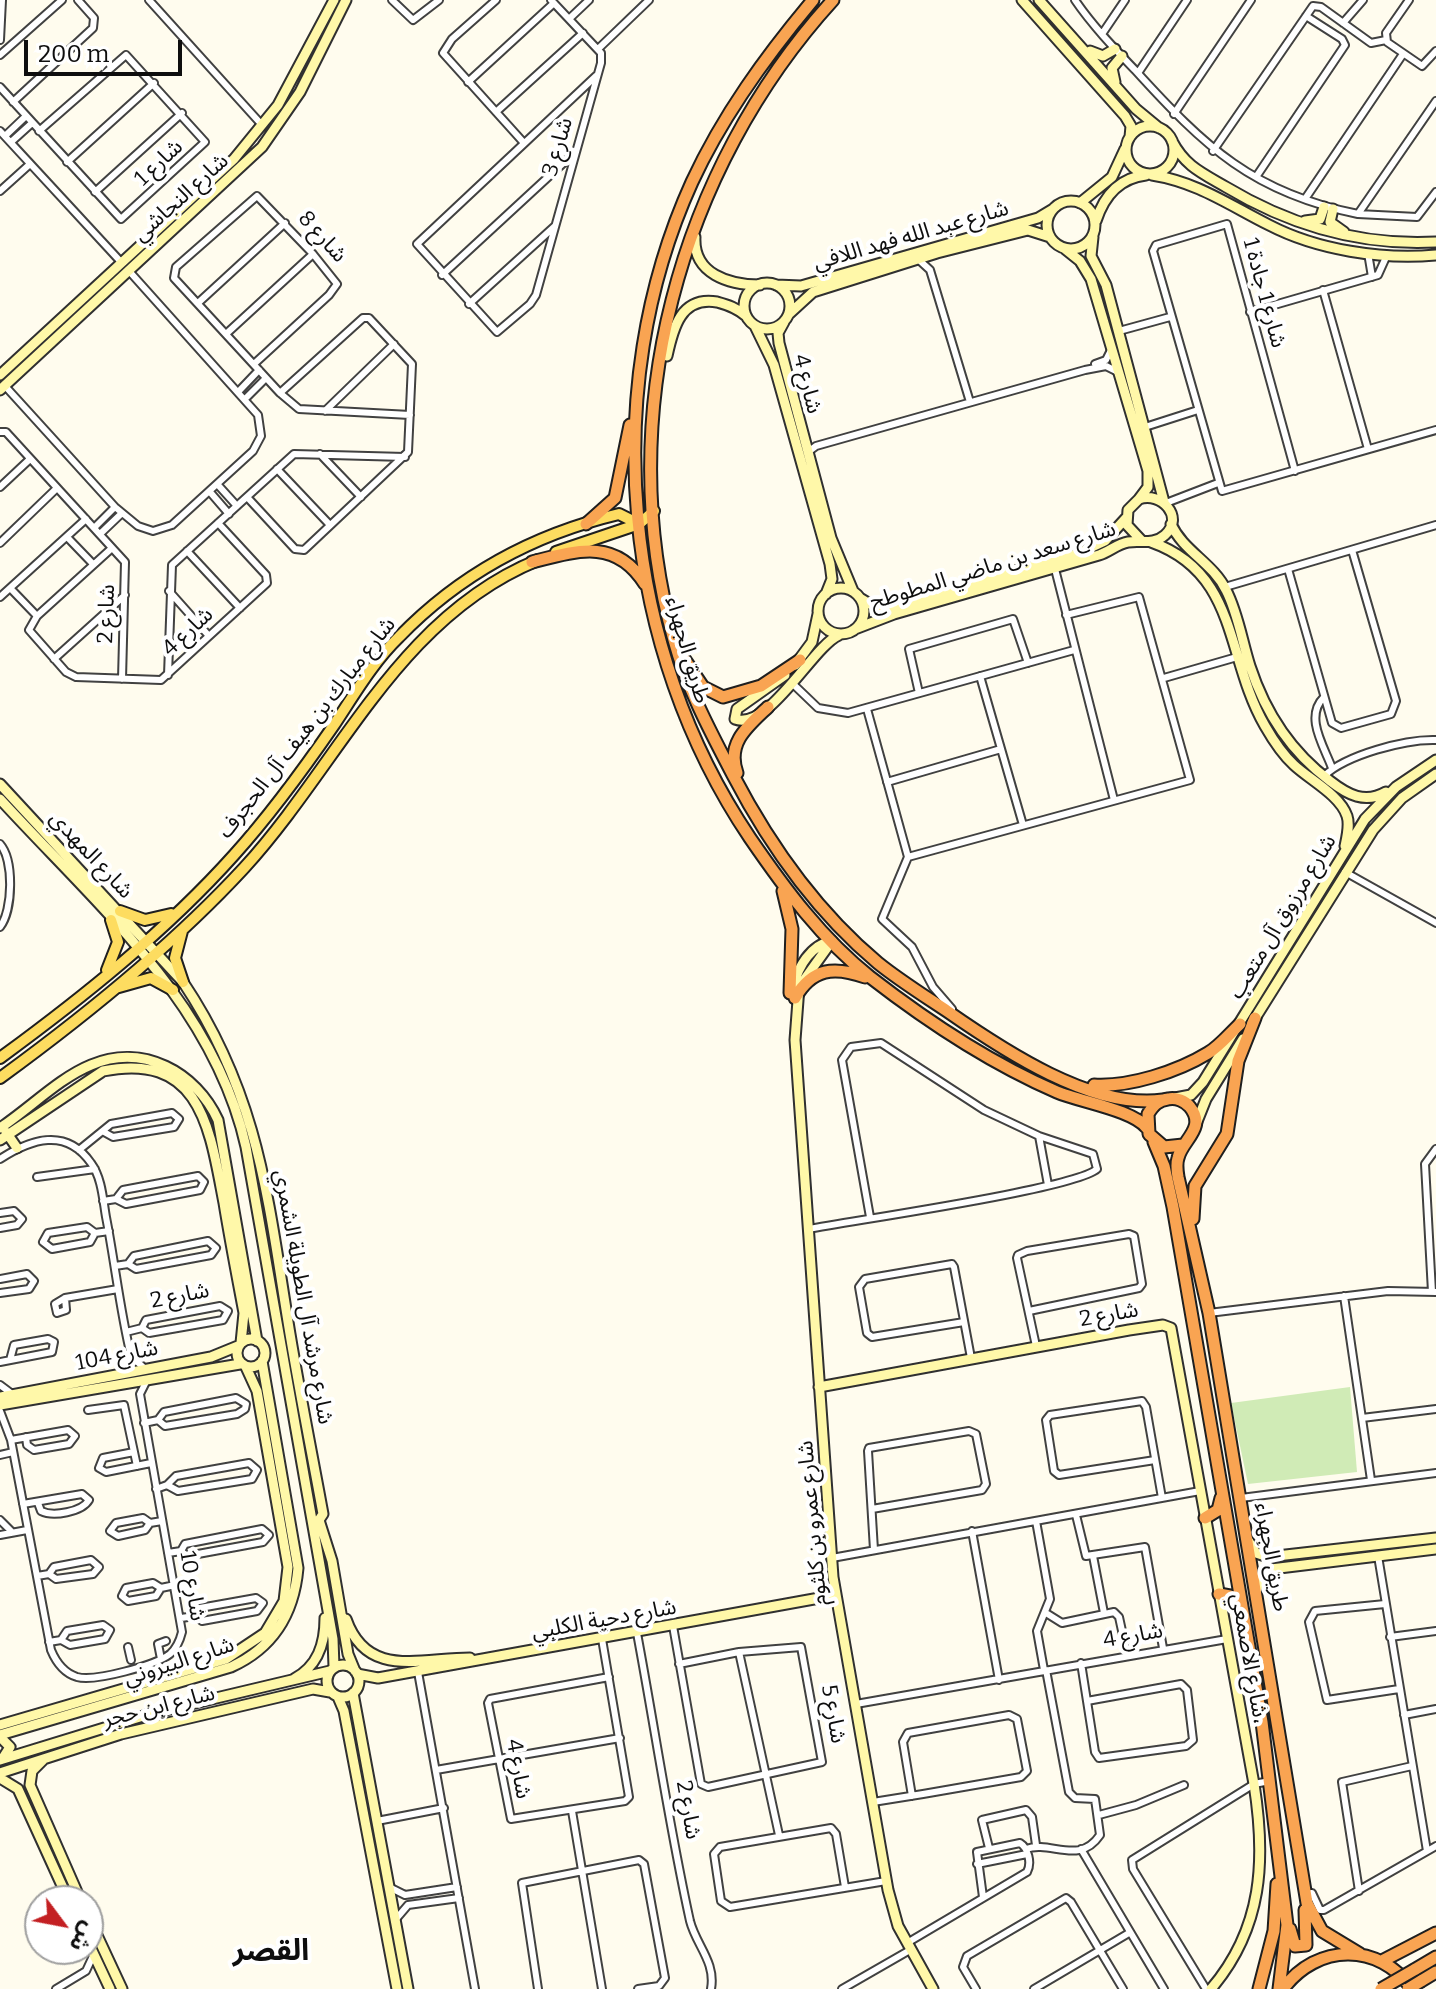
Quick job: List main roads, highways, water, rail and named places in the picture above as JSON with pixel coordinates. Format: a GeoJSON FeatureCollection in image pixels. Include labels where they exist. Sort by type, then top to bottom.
{"type":"FeatureCollection","features":[{"type":"Feature","properties":{"kind":"highway","name":"طريق الجهراء"},"geometry":{"type":"LineString","coordinates":[[813,0],[751,79],[690,187],[653,295],[642,349],[634,466],[649,589],[659,639],[693,739],[717,786],[778,879],[832,941],[887,989],[995,1062],[1083,1103],[1130,1114],[1150,1134],[1164,1166],[1248,1628],[1284,1885],[1287,1925],[1281,1989]]}},
{"type":"Feature","properties":{"kind":"highway","name":"طريق الجهراء"},"geometry":{"type":"LineString","coordinates":[[833,0],[764,89],[735,138],[707,197],[671,299],[655,389],[652,446],[654,511],[673,638],[700,711],[770,842],[834,920],[898,978],[1008,1052],[1071,1082],[1134,1101],[1168,1099]]}},
{"type":"Feature","properties":{"kind":"highway"},"geometry":{"type":"LineString","coordinates":[[586,524],[615,498],[636,410]]}},
{"type":"Feature","properties":{"kind":"highway"},"geometry":{"type":"LineString","coordinates":[[642,529],[659,598],[669,619]]}},
{"type":"Feature","properties":{"kind":"highway"},"geometry":{"type":"LineString","coordinates":[[532,562],[563,554],[605,552],[630,563],[649,589]]}},
{"type":"Feature","properties":{"kind":"highway"},"geometry":{"type":"LineString","coordinates":[[673,638],[697,680],[712,694],[723,697],[761,686],[800,660]]}},
{"type":"Feature","properties":{"kind":"highway"},"geometry":{"type":"LineString","coordinates":[[768,707],[744,729],[734,756],[738,775],[758,810],[770,842]]}},
{"type":"Feature","properties":{"kind":"highway"},"geometry":{"type":"LineString","coordinates":[[778,879],[790,916],[793,996],[808,980],[828,970],[845,970],[887,989]]}},
{"type":"Feature","properties":{"kind":"highway"},"geometry":{"type":"LineString","coordinates":[[834,920],[832,941],[840,941],[877,968],[898,978]]}},
{"type":"Feature","properties":{"kind":"highway"},"geometry":{"type":"LineString","coordinates":[[1192,1239],[1193,1194],[1227,1134],[1238,1061],[1255,1018]]}},
{"type":"Feature","properties":{"kind":"highway"},"geometry":{"type":"LineString","coordinates":[[1071,1082],[1118,1084],[1176,1067],[1210,1052],[1240,1024]]}},
{"type":"Feature","properties":{"kind":"highway"},"geometry":{"type":"LineString","coordinates":[[1168,1099],[1190,1107],[1196,1126],[1183,1145],[1170,1148],[1150,1134],[1148,1114],[1168,1099]]}},
{"type":"Feature","properties":{"kind":"highway","name":"طريق الجهراء"},"geometry":{"type":"LineString","coordinates":[[1183,1145],[1177,1162],[1178,1177],[1209,1313],[1257,1589],[1302,1881],[1310,1914],[1322,1931],[1360,1954]]}},
{"type":"Feature","properties":{"kind":"highway"},"geometry":{"type":"LineString","coordinates":[[1180,1254],[1195,1252]]}},
{"type":"Feature","properties":{"kind":"highway"},"geometry":{"type":"LineString","coordinates":[[1185,1285],[1192,1280],[1202,1283]]}},
{"type":"Feature","properties":{"kind":"highway"},"geometry":{"type":"LineString","coordinates":[[1205,1518],[1218,1510],[1222,1489]]}},
{"type":"Feature","properties":{"kind":"highway"},"geometry":{"type":"LineString","coordinates":[[1219,1594],[1230,1596],[1248,1628]]}},
{"type":"Feature","properties":{"kind":"highway"},"geometry":{"type":"LineString","coordinates":[[1259,1989],[1277,1914],[1276,1828]]}},
{"type":"Feature","properties":{"kind":"highway"},"geometry":{"type":"LineString","coordinates":[[1284,1885],[1293,1942],[1301,1948],[1309,1941],[1302,1881]]}},
{"type":"Feature","properties":{"kind":"highway"},"geometry":{"type":"LineString","coordinates":[[1382,1961],[1436,1933]]}},
{"type":"Feature","properties":{"kind":"highway"},"geometry":{"type":"LineString","coordinates":[[1281,1989],[1310,1963],[1335,1954],[1360,1954],[1382,1961],[1414,1986],[1436,1972]]}},
{"type":"Feature","properties":{"kind":"highway"},"geometry":{"type":"LineString","coordinates":[[1381,1989],[1436,1957]]}},
{"type":"Feature","properties":{"kind":"main road","name":"شارع مبارك بن هيف آل الحجرف"},"geometry":{"type":"LineString","coordinates":[[0,1078],[156,951],[245,866],[280,826],[378,690],[440,622],[487,587],[532,562],[642,529],[654,511]]}},
{"type":"Feature","properties":{"kind":"main road","name":"شارع مبارك بن هيف آل الحجرف"},"geometry":{"type":"LineString","coordinates":[[0,1058],[142,944],[235,854],[299,775],[362,682],[407,629],[461,583],[532,542],[619,514],[642,529]]}},
{"type":"Feature","properties":{"kind":"main road"},"geometry":{"type":"LineString","coordinates":[[487,587],[483,577],[497,561]]}},
{"type":"Feature","properties":{"kind":"main road"},"geometry":{"type":"LineString","coordinates":[[378,690],[418,637],[415,630],[407,629]]}},
{"type":"Feature","properties":{"kind":"main road"},"geometry":{"type":"LineString","coordinates":[[235,854],[234,862],[245,866]]}},
{"type":"Feature","properties":{"kind":"main road"},"geometry":{"type":"LineString","coordinates":[[120,911],[131,917],[158,919],[183,906]]}},
{"type":"Feature","properties":{"kind":"main road"},"geometry":{"type":"LineString","coordinates":[[104,975],[118,942],[111,920]]}},
{"type":"Feature","properties":{"kind":"main road"},"geometry":{"type":"LineString","coordinates":[[183,982],[175,958],[181,933],[188,923]]}},
{"type":"Feature","properties":{"kind":"main road"},"geometry":{"type":"LineString","coordinates":[[94,1003],[123,984],[138,979],[151,978],[173,990]]}},
{"type":"Feature","properties":{"kind":"district","name":"القصر"},"geometry":{"type":"Point","coordinates":[271,1952]}}]}
